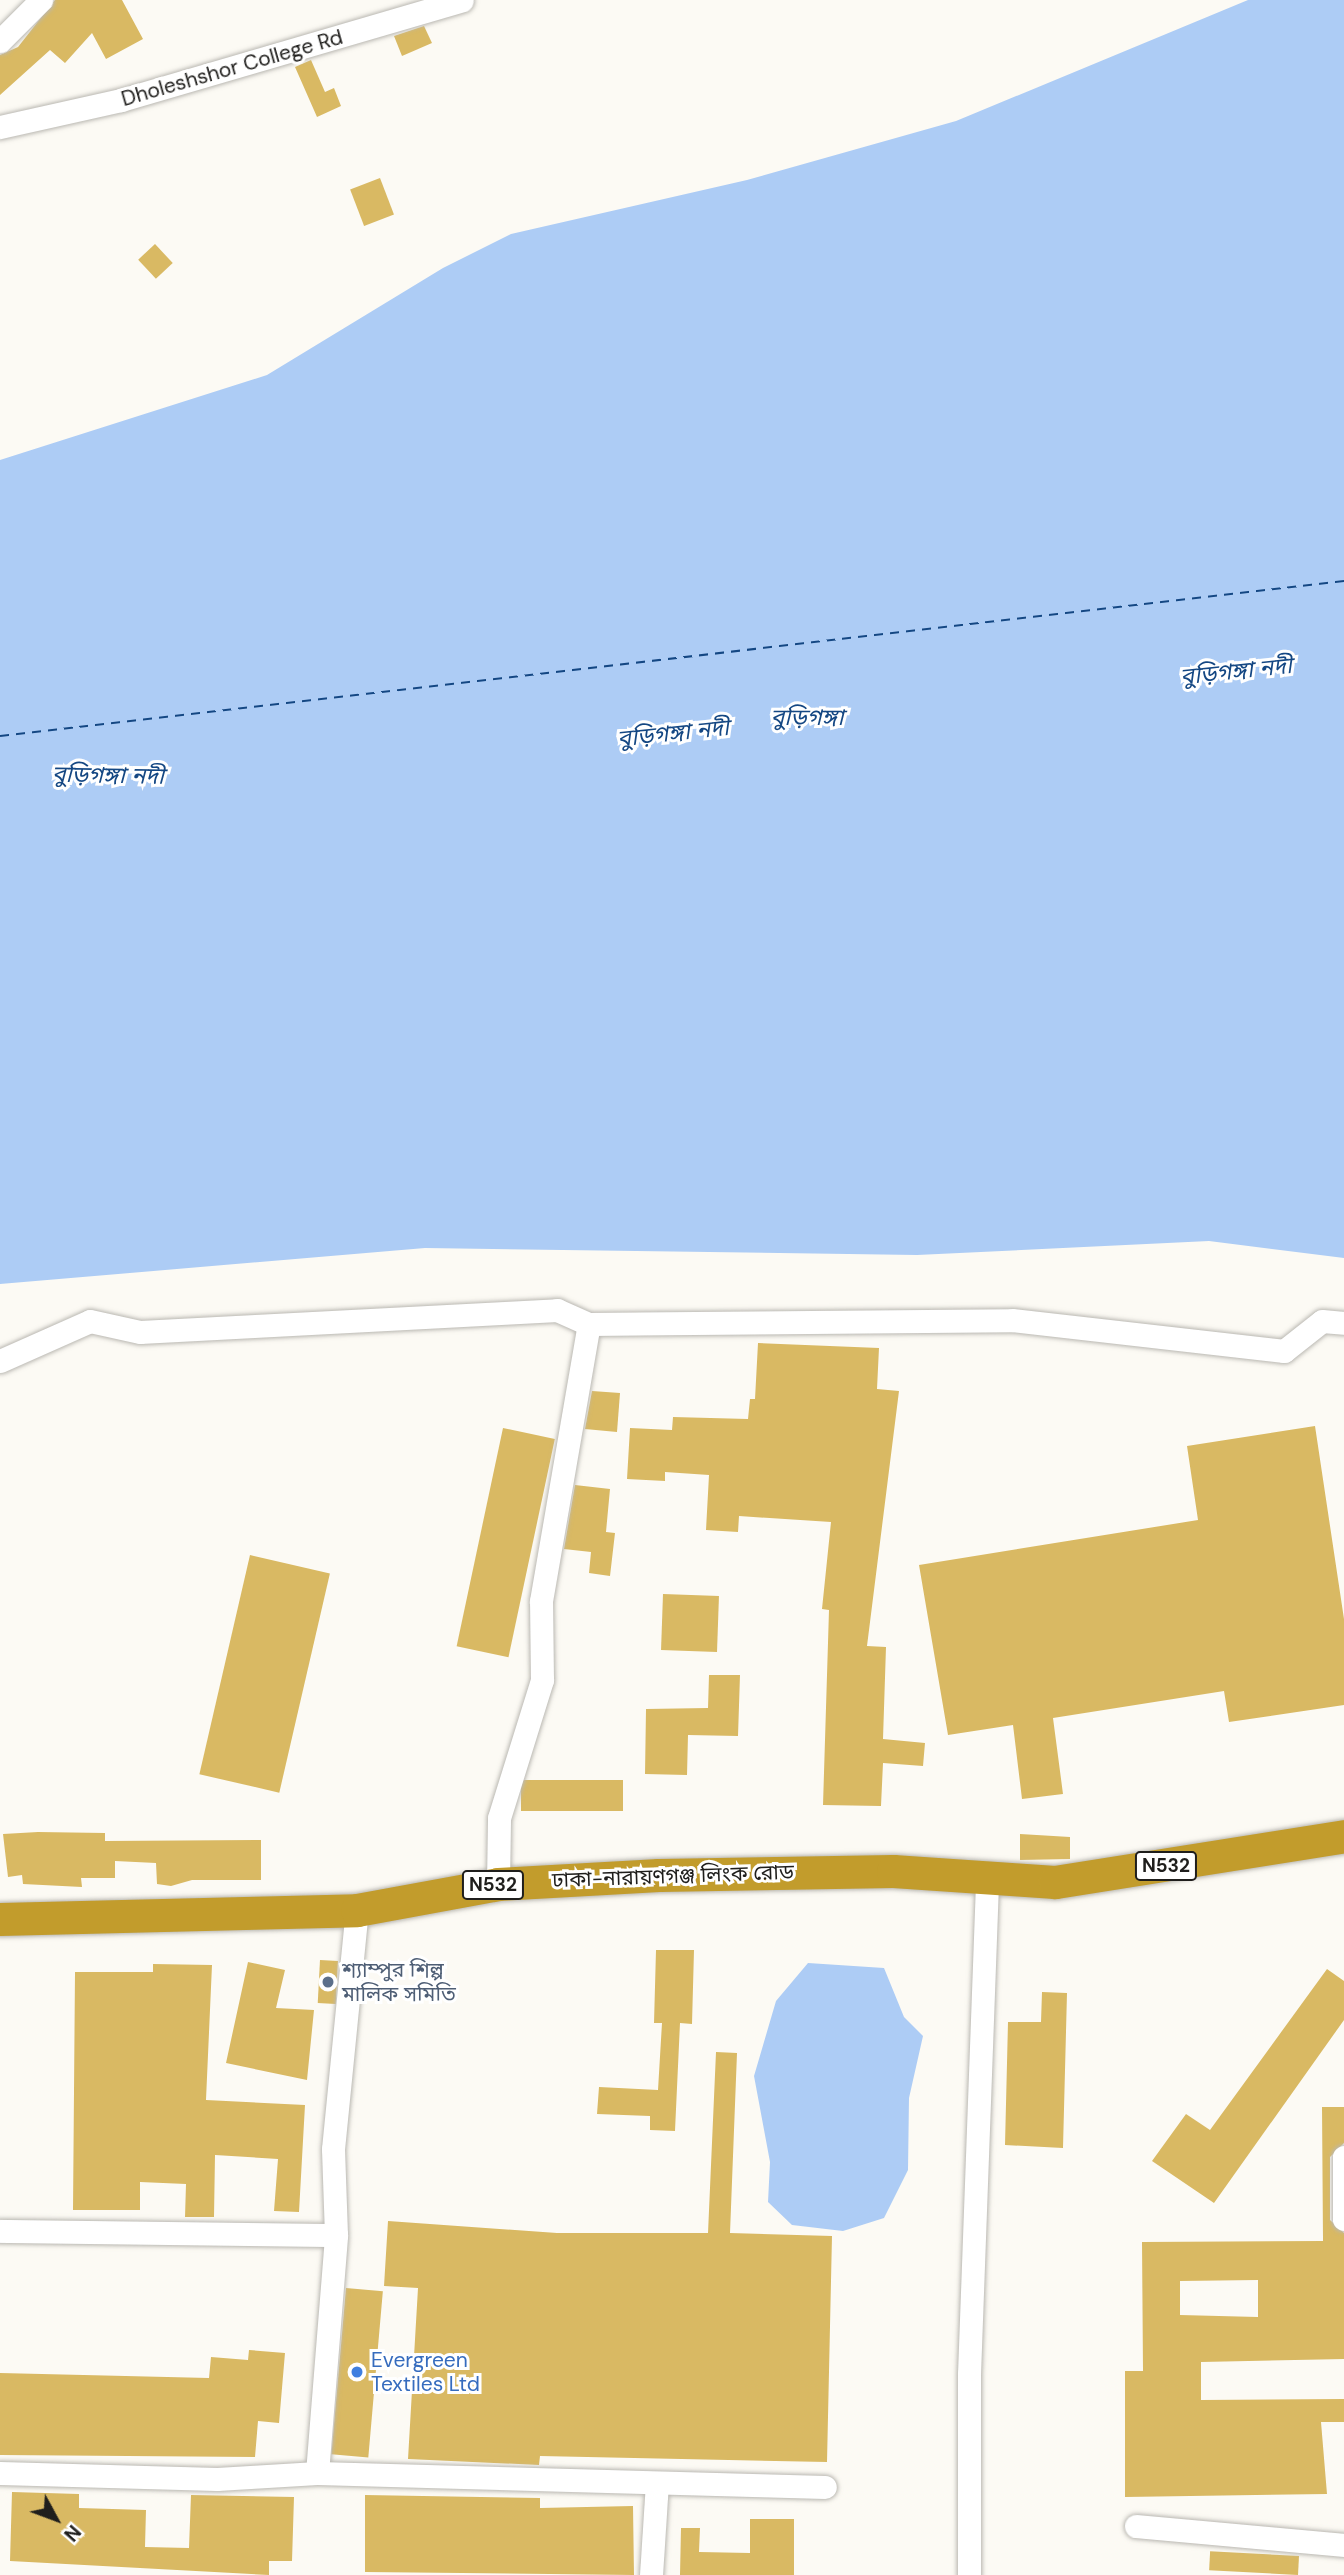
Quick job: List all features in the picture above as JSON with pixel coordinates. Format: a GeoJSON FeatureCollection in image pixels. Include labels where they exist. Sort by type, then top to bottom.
{"type":"FeatureCollection","features":[{"type":"Feature","properties":{"kind":"highway","name":"ঢাকা-নারায়ণগঞ্জ লিংক রোড"},"geometry":{"type":"LineString","coordinates":[[0,1919],[357,1910],[498,1884],[801,1872],[893,1871],[987,1880],[1091,1880],[1344,1836]]}},
{"type":"Feature","properties":{"kind":"street"},"geometry":{"type":"LineString","coordinates":[[0,41],[41,0]]}},
{"type":"Feature","properties":{"kind":"street","name":"Dholeshshor College Rd"},"geometry":{"type":"LineString","coordinates":[[0,128],[121,100],[462,0]]}},
{"type":"Feature","properties":{"kind":"street"},"geometry":{"type":"LineString","coordinates":[[0,1361],[90,1321],[140,1332],[557,1310],[589,1324],[1012,1320],[1284,1351],[1322,1321],[1344,1323]]}},
{"type":"Feature","properties":{"kind":"street"},"geometry":{"type":"LineString","coordinates":[[498,1884],[499,1818],[542,1680],[541,1601],[589,1324]]}},
{"type":"Feature","properties":{"kind":"street"},"geometry":{"type":"LineString","coordinates":[[969,2575],[969,2374],[987,1880]]}},
{"type":"Feature","properties":{"kind":"street"},"geometry":{"type":"LineString","coordinates":[[317,2473],[337,2235],[333,2149],[357,1910]]}},
{"type":"Feature","properties":{"kind":"street"},"geometry":{"type":"LineString","coordinates":[[1344,2157],[1344,2218]]}},
{"type":"Feature","properties":{"kind":"street"},"geometry":{"type":"LineString","coordinates":[[0,2231],[337,2235]]}},
{"type":"Feature","properties":{"kind":"street"},"geometry":{"type":"LineString","coordinates":[[0,2473],[217,2479],[317,2473],[825,2487]]}},
{"type":"Feature","properties":{"kind":"street"},"geometry":{"type":"LineString","coordinates":[[652,2575],[657,2483]]}},
{"type":"Feature","properties":{"kind":"street"},"geometry":{"type":"LineString","coordinates":[[1136,2526],[1344,2545]]}},
{"type":"Feature","properties":{"kind":"water","name":"বুড়িগঙ্গা"},"geometry":{"type":"Polygon","coordinates":[[[1248,0],[1344,0],[1344,1258],[1209,1241],[917,1255],[425,1248],[0,1284],[0,460],[267,375],[443,268],[511,234],[747,180],[956,121],[1248,0]]]}},
{"type":"Feature","properties":{"kind":"water"},"geometry":{"type":"Polygon","coordinates":[[[808,1963],[884,1968],[904,2017],[923,2036],[909,2098],[908,2170],[884,2218],[843,2231],[792,2225],[768,2202],[770,2162],[754,2076],[776,2001],[808,1963]]]}},
{"type":"Feature","properties":{"kind":"building"},"geometry":{"type":"Polygon","coordinates":[[[55,0],[122,0],[143,39],[106,59],[92,33],[65,63],[50,50],[0,95],[0,55],[18,47],[55,0]]]}},
{"type":"Feature","properties":{"kind":"building"},"geometry":{"type":"Polygon","coordinates":[[[424,26],[432,43],[402,56],[394,36],[424,26]]]}},
{"type":"Feature","properties":{"kind":"building"},"geometry":{"type":"Polygon","coordinates":[[[311,60],[325,92],[334,88],[341,106],[317,117],[295,67],[311,60]]]}},
{"type":"Feature","properties":{"kind":"building"},"geometry":{"type":"Polygon","coordinates":[[[380,178],[394,214],[364,226],[350,189],[380,178]]]}},
{"type":"Feature","properties":{"kind":"building"},"geometry":{"type":"Polygon","coordinates":[[[155,244],[173,263],[156,279],[138,260],[155,244]]]}},
{"type":"Feature","properties":{"kind":"building"},"geometry":{"type":"Polygon","coordinates":[[[758,1343],[879,1348],[877,1389],[899,1391],[867,1646],[886,1647],[883,1739],[925,1743],[923,1766],[883,1763],[881,1806],[823,1805],[829,1610],[822,1609],[831,1522],[739,1516],[738,1532],[706,1530],[709,1475],[665,1472],[665,1481],[627,1479],[630,1428],[672,1430],[673,1417],[748,1419],[750,1399],[755,1399],[758,1343]]]}},
{"type":"Feature","properties":{"kind":"building"},"geometry":{"type":"Polygon","coordinates":[[[592,1391],[620,1393],[617,1432],[585,1429],[592,1391]]]}},
{"type":"Feature","properties":{"kind":"building"},"geometry":{"type":"Polygon","coordinates":[[[1315,1426],[1344,1619],[1344,1705],[1229,1722],[1224,1691],[1053,1718],[1063,1794],[1022,1799],[1013,1725],[948,1735],[919,1565],[1198,1520],[1187,1446],[1315,1426]]]}},
{"type":"Feature","properties":{"kind":"building"},"geometry":{"type":"Polygon","coordinates":[[[503,1428],[555,1439],[508,1657],[457,1646],[503,1428]]]}},
{"type":"Feature","properties":{"kind":"building"},"geometry":{"type":"Polygon","coordinates":[[[575,1485],[610,1489],[606,1532],[615,1533],[610,1576],[589,1573],[591,1552],[564,1549],[575,1485]]]}},
{"type":"Feature","properties":{"kind":"building"},"geometry":{"type":"Polygon","coordinates":[[[250,1555],[330,1573],[279,1793],[199,1774],[250,1555]]]}},
{"type":"Feature","properties":{"kind":"building"},"geometry":{"type":"Polygon","coordinates":[[[663,1594],[719,1596],[717,1652],[661,1650],[663,1594]]]}},
{"type":"Feature","properties":{"kind":"building"},"geometry":{"type":"Polygon","coordinates":[[[709,1675],[740,1675],[738,1736],[688,1735],[687,1775],[645,1774],[646,1709],[708,1708],[709,1675]]]}},
{"type":"Feature","properties":{"kind":"building"},"geometry":{"type":"Polygon","coordinates":[[[521,1780],[623,1780],[623,1811],[521,1811],[521,1780]]]}},
{"type":"Feature","properties":{"kind":"building"},"geometry":{"type":"Polygon","coordinates":[[[105,1833],[105,1841],[261,1840],[261,1880],[192,1880],[171,1886],[157,1884],[156,1863],[115,1861],[115,1878],[81,1878],[82,1887],[23,1884],[22,1875],[8,1877],[3,1834],[105,1833]]]}},
{"type":"Feature","properties":{"kind":"building"},"geometry":{"type":"Polygon","coordinates":[[[1020,1834],[1070,1837],[1070,1859],[1020,1860],[1020,1834]]]}},
{"type":"Feature","properties":{"kind":"building"},"geometry":{"type":"Polygon","coordinates":[[[656,1950],[694,1950],[692,2024],[680,2023],[675,2131],[650,2130],[650,2116],[597,2114],[599,2087],[658,2090],[662,2023],[654,2023],[656,1950]]]}},
{"type":"Feature","properties":{"kind":"building","name":"শ্যাম্পুর শিল্প মালিক সমিতি"},"geometry":{"type":"Polygon","coordinates":[[[320,1960],[338,1961],[336,2004],[318,2003],[320,1960]]]}},
{"type":"Feature","properties":{"kind":"building"},"geometry":{"type":"Polygon","coordinates":[[[248,1962],[285,1970],[276,2008],[314,2010],[307,2080],[226,2063],[248,1962]]]}},
{"type":"Feature","properties":{"kind":"building"},"geometry":{"type":"Polygon","coordinates":[[[153,1964],[212,1965],[206,2100],[305,2105],[299,2212],[274,2211],[278,2159],[215,2155],[214,2217],[185,2217],[186,2184],[140,2182],[140,2210],[73,2210],[75,1972],[153,1972],[153,1964]]]}},
{"type":"Feature","properties":{"kind":"building"},"geometry":{"type":"Polygon","coordinates":[[[1327,1969],[1344,1981],[1344,2020],[1214,2203],[1152,2161],[1186,2114],[1210,2130],[1327,1969]]]}},
{"type":"Feature","properties":{"kind":"building"},"geometry":{"type":"Polygon","coordinates":[[[1042,1992],[1067,1993],[1063,2148],[1005,2145],[1008,2022],[1041,2022],[1042,1992]]]}},
{"type":"Feature","properties":{"kind":"building"},"geometry":{"type":"Polygon","coordinates":[[[716,2052],[737,2053],[730,2233],[832,2236],[827,2462],[540,2456],[539,2465],[408,2459],[418,2288],[384,2286],[388,2221],[557,2233],[708,2233],[716,2052]]]}},
{"type":"Feature","properties":{"kind":"building"},"geometry":{"type":"Polygon","coordinates":[[[1322,2107],[1344,2107],[1344,2143],[1330,2157],[1330,2220],[1344,2233],[1344,2359],[1201,2362],[1201,2400],[1344,2399],[1344,2422],[1321,2422],[1327,2494],[1125,2497],[1125,2371],[1143,2371],[1142,2242],[1323,2241],[1322,2107]],[[1258,2280],[1180,2281],[1180,2315],[1258,2317],[1258,2280]]]}},
{"type":"Feature","properties":{"kind":"building","name":"Evergreen Textiles Ltd"},"geometry":{"type":"Polygon","coordinates":[[[346,2288],[383,2291],[368,2458],[331,2454],[346,2288]]]}},
{"type":"Feature","properties":{"kind":"building"},"geometry":{"type":"Polygon","coordinates":[[[249,2350],[285,2353],[279,2423],[258,2421],[255,2457],[0,2455],[0,2373],[209,2378],[211,2357],[248,2360],[249,2350]]]}},
{"type":"Feature","properties":{"kind":"building"},"geometry":{"type":"Polygon","coordinates":[[[12,2492],[79,2494],[79,2508],[146,2510],[145,2547],[189,2548],[191,2495],[294,2497],[292,2561],[269,2561],[269,2575],[10,2561],[12,2492]]]}},
{"type":"Feature","properties":{"kind":"building"},"geometry":{"type":"Polygon","coordinates":[[[365,2495],[540,2498],[540,2508],[633,2506],[634,2575],[365,2572],[365,2495]]]}},
{"type":"Feature","properties":{"kind":"building"},"geometry":{"type":"Polygon","coordinates":[[[750,2519],[794,2519],[794,2575],[680,2575],[681,2528],[700,2528],[699,2552],[750,2553],[750,2519]]]}},
{"type":"Feature","properties":{"kind":"building"},"geometry":{"type":"Polygon","coordinates":[[[1210,2551],[1299,2556],[1298,2575],[1209,2570],[1210,2551]]]}},
{"type":"Feature","properties":{"kind":"ferry route"},"geometry":{"type":"LineString","coordinates":[[0,736],[1344,581]]}},
{"type":"Feature","properties":{"kind":"place","name":"শ্যাম্পুর শিল্প মালিক সমিতি"},"geometry":{"type":"Point","coordinates":[328,1982]}},
{"type":"Feature","properties":{"kind":"place","name":"Evergreen Textiles Ltd"},"geometry":{"type":"Point","coordinates":[357,2372]}},
{"type":"Feature","properties":{"kind":"water label","name":"বুড়িগঙ্গা নদী"},"geometry":{"type":"Point","coordinates":[1236,671]}},
{"type":"Feature","properties":{"kind":"water label","name":"বুড়িগঙ্গা নদী"},"geometry":{"type":"Point","coordinates":[673,733]}},
{"type":"Feature","properties":{"kind":"water label","name":"বুড়িগঙ্গা নদী"},"geometry":{"type":"Point","coordinates":[108,775]}}]}
